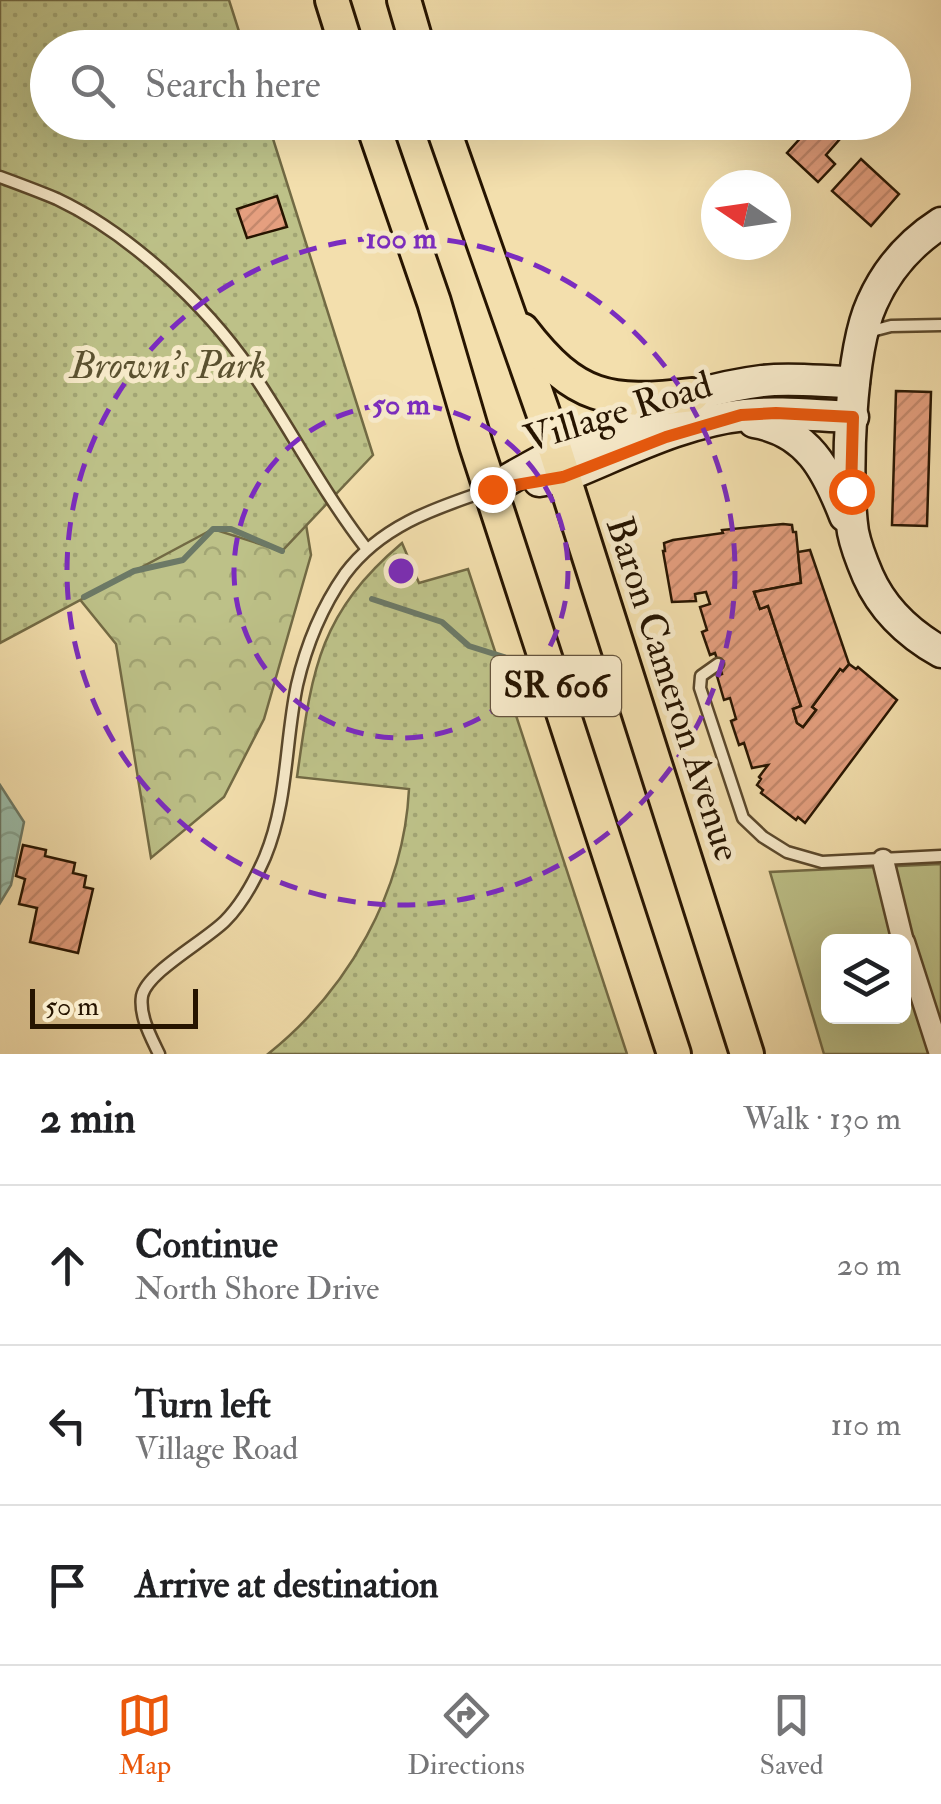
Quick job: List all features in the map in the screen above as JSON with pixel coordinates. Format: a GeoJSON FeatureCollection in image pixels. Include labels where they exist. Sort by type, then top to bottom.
{"type":"FeatureCollection","features":[{"type":"Feature","properties":{"kind":"main road"},"geometry":{"type":"LineString","coordinates":[[332,0],[341,30]]}},
{"type":"Feature","properties":{"kind":"main road"},"geometry":{"type":"LineString","coordinates":[[404,0],[413,30]]}},
{"type":"Feature","properties":{"kind":"main road","name":"SR 606"},"geometry":{"type":"LineString","coordinates":[[378,140],[434,302],[674,1054]]}},
{"type":"Feature","properties":{"kind":"main road","name":"Baron Cameron Avenue"},"geometry":{"type":"LineString","coordinates":[[448,140],[559,464],[747,1054]]}},
{"type":"Feature","properties":{"kind":"main road"},"geometry":{"type":"LineString","coordinates":[[505,308],[544,357],[593,391],[630,401],[702,408]]}},
{"type":"Feature","properties":{"kind":"street"},"geometry":{"type":"LineString","coordinates":[[854,536],[854,382],[862,333],[886,276],[912,244],[941,222]]}},
{"type":"Feature","properties":{"kind":"street","name":"Village Road"},"geometry":{"type":"LineString","coordinates":[[492,489],[776,380],[854,382]]}},
{"type":"Feature","properties":{"kind":"street","name":"Village Road"},"geometry":{"type":"LineString","coordinates":[[702,408],[853,417]]}},
{"type":"Feature","properties":{"kind":"street"},"geometry":{"type":"LineString","coordinates":[[702,408],[765,424],[798,439],[826,470],[868,576],[883,602],[906,628],[941,652]]}},
{"type":"Feature","properties":{"kind":"street"},"geometry":{"type":"LineString","coordinates":[[883,860],[901,934]]}},
{"type":"Feature","properties":{"kind":"street"},"geometry":{"type":"LineString","coordinates":[[911,966],[940,1054]]}},
{"type":"Feature","properties":{"kind":"lane"},"geometry":{"type":"LineString","coordinates":[[0,176],[59,200],[108,230],[188,295],[248,368],[328,497],[366,548]]}},
{"type":"Feature","properties":{"kind":"lane"},"geometry":{"type":"LineString","coordinates":[[862,333],[891,326],[941,324]]}},
{"type":"Feature","properties":{"kind":"lane"},"geometry":{"type":"LineString","coordinates":[[158,1054],[142,1012],[146,984],[227,919],[247,893],[276,827],[298,686],[315,628],[344,577],[366,548],[414,518],[492,489]]}},
{"type":"Feature","properties":{"kind":"lane"},"geometry":{"type":"LineString","coordinates":[[718,664],[701,676],[700,688],[742,818],[787,852],[822,862],[941,856]]}},
{"type":"Feature","properties":{"kind":"green space","name":"Brown's Park"},"geometry":{"type":"Polygon","coordinates":[[[0,0],[229,0],[239,30],[30,30],[30,140],[273,140],[373,455],[282,551],[213,529],[0,643],[0,0]]]}},
{"type":"Feature","properties":{"kind":"green space"},"geometry":{"type":"Polygon","coordinates":[[[0,220],[302,500],[311,555],[264,719],[224,797],[151,858],[116,644],[0,501],[0,220]]]}},
{"type":"Feature","properties":{"kind":"green space"},"geometry":{"type":"Polygon","coordinates":[[[402,543],[419,583],[468,569],[627,1054],[268,1054],[323,1000],[346,969],[367,936],[396,865],[409,789],[297,777],[314,676],[335,621],[374,569],[402,543]]]}},
{"type":"Feature","properties":{"kind":"green space"},"geometry":{"type":"Polygon","coordinates":[[[941,864],[941,1054],[824,1054],[770,872],[941,864]]]}},
{"type":"Feature","properties":{"kind":"water"},"geometry":{"type":"Polygon","coordinates":[[[0,785],[24,822],[11,885],[0,903],[0,785]]]}},
{"type":"Feature","properties":{"kind":"building"},"geometry":{"type":"Polygon","coordinates":[[[799,140],[839,140],[826,155],[835,164],[818,182],[787,153],[799,140]]]}},
{"type":"Feature","properties":{"kind":"building"},"geometry":{"type":"Polygon","coordinates":[[[861,159],[899,194],[871,226],[832,191],[861,159]]]}},
{"type":"Feature","properties":{"kind":"building"},"geometry":{"type":"Polygon","coordinates":[[[277,196],[287,227],[247,238],[237,209],[277,196]]]}},
{"type":"Feature","properties":{"kind":"building"},"geometry":{"type":"Polygon","coordinates":[[[896,391],[931,392],[927,526],[892,525],[896,391]]]}},
{"type":"Feature","properties":{"kind":"building"},"geometry":{"type":"Polygon","coordinates":[[[792,525],[796,532],[801,583],[754,592],[760,609],[768,606],[801,706],[793,709],[797,723],[803,727],[816,710],[812,707],[840,669],[843,671],[849,664],[897,700],[805,823],[761,793],[759,777],[768,765],[752,768],[744,743],[739,745],[731,721],[736,719],[730,698],[724,700],[717,676],[722,674],[702,632],[707,630],[700,607],[710,604],[706,592],[695,594],[696,601],[672,602],[663,551],[664,543],[673,540],[792,525]]]}},
{"type":"Feature","properties":{"kind":"building"},"geometry":{"type":"Polygon","coordinates":[[[810,550],[849,664],[843,671],[840,669],[812,707],[816,710],[803,727],[797,723],[793,709],[801,706],[768,606],[760,609],[754,592],[801,583],[798,552],[810,550]]]}},
{"type":"Feature","properties":{"kind":"building"},"geometry":{"type":"Polygon","coordinates":[[[23,845],[46,850],[45,856],[75,863],[73,873],[86,876],[84,887],[93,889],[78,953],[30,942],[37,908],[19,904],[25,879],[16,876],[23,845]]]}},
{"type":"Feature","properties":{"kind":"waterway"},"geometry":{"type":"LineString","coordinates":[[84,597],[134,571],[183,560],[213,529],[231,529],[282,551]]}},
{"type":"Feature","properties":{"kind":"waterway"},"geometry":{"type":"LineString","coordinates":[[372,599],[442,622],[469,646],[504,657]]}},
{"type":"Feature","properties":{"kind":"route"},"geometry":{"type":"LineString","coordinates":[[492,489],[563,477],[712,421],[776,413],[853,417],[851,491]]}}]}
